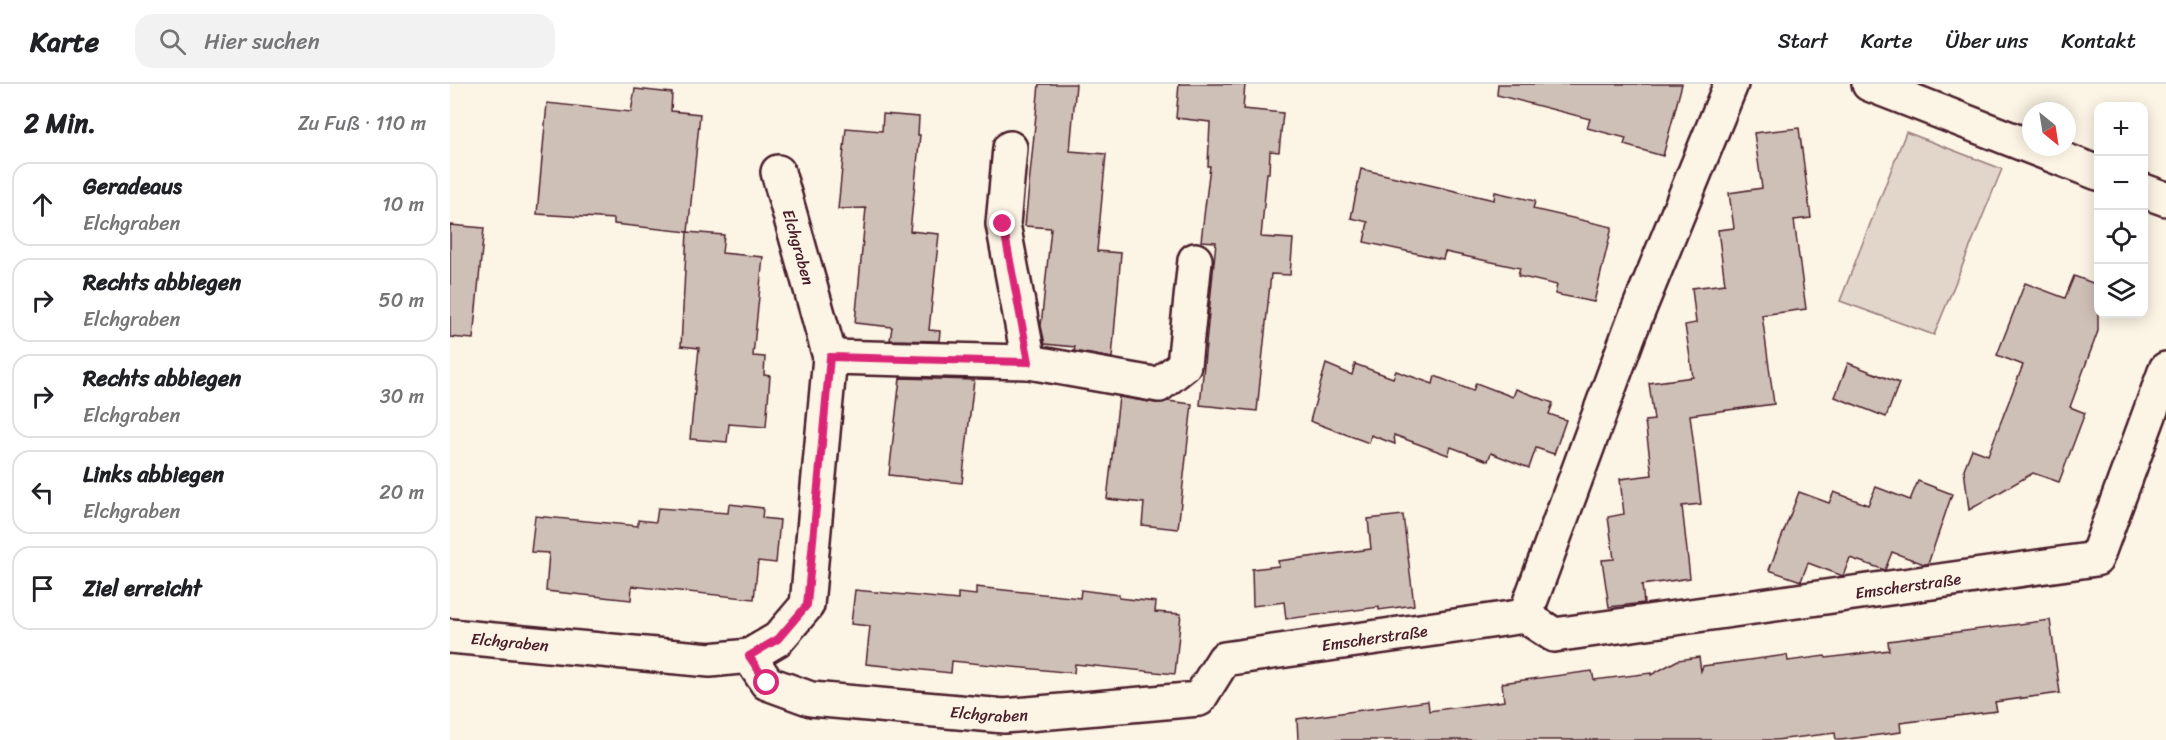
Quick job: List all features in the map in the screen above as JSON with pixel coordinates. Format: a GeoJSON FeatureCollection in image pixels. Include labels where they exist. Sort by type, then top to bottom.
{"type":"FeatureCollection","features":[{"type":"Feature","properties":{"kind":"street"},"geometry":{"type":"LineString","coordinates":[[1524,616],[1630,332],[1731,84]]}},
{"type":"Feature","properties":{"kind":"street"},"geometry":{"type":"LineString","coordinates":[[1869,84],[2094,171]]}},
{"type":"Feature","properties":{"kind":"street"},"geometry":{"type":"LineString","coordinates":[[1010,148],[1003,224],[1029,362]]}},
{"type":"Feature","properties":{"kind":"street","name":"Elchgraben"},"geometry":{"type":"LineString","coordinates":[[450,636],[710,660],[749,656],[778,639],[807,605],[830,357],[778,172]]}},
{"type":"Feature","properties":{"kind":"street"},"geometry":{"type":"LineString","coordinates":[[2148,192],[2166,199]]}},
{"type":"Feature","properties":{"kind":"street"},"geometry":{"type":"LineString","coordinates":[[830,357],[1029,362],[1159,385],[1184,365],[1195,260]]}},
{"type":"Feature","properties":{"kind":"street","name":"Emscherstraße"},"geometry":{"type":"LineString","coordinates":[[1224,659],[1524,616],[1554,635],[2096,559],[2166,369]]}},
{"type":"Feature","properties":{"kind":"street","name":"Elchgraben"},"geometry":{"type":"LineString","coordinates":[[749,656],[767,683],[811,699],[1004,716],[1199,699],[1224,659]]}},
{"type":"Feature","properties":{"kind":"shaded area"},"geometry":{"type":"Polygon","coordinates":[[[1906,132],[2002,169],[1934,335],[1840,301],[1906,132]]]}},
{"type":"Feature","properties":{"kind":"building"},"geometry":{"type":"Polygon","coordinates":[[[1039,84],[1076,84],[1070,151],[1106,154],[1097,251],[1121,253],[1112,358],[1074,351],[1075,347],[1045,344],[1041,326],[1051,228],[1025,226],[1039,84]]]}},
{"type":"Feature","properties":{"kind":"building"},"geometry":{"type":"Polygon","coordinates":[[[1179,84],[1245,84],[1243,109],[1283,113],[1279,152],[1270,151],[1261,237],[1293,239],[1290,275],[1271,274],[1257,411],[1200,405],[1216,242],[1201,241],[1210,166],[1208,166],[1210,122],[1176,118],[1179,84]]]}},
{"type":"Feature","properties":{"kind":"building"},"geometry":{"type":"Polygon","coordinates":[[[1498,84],[1682,84],[1663,156],[1624,145],[1626,138],[1587,128],[1590,119],[1497,95],[1498,84]]]}},
{"type":"Feature","properties":{"kind":"building"},"geometry":{"type":"Polygon","coordinates":[[[635,89],[672,93],[671,111],[700,114],[688,232],[614,224],[614,219],[537,214],[547,103],[631,112],[635,89]]]}},
{"type":"Feature","properties":{"kind":"building"},"geometry":{"type":"Polygon","coordinates":[[[883,114],[919,117],[918,135],[920,135],[910,231],[939,234],[929,330],[940,331],[939,341],[890,340],[892,327],[855,323],[866,208],[838,209],[846,128],[882,131],[883,114]]]}},
{"type":"Feature","properties":{"kind":"building"},"geometry":{"type":"Polygon","coordinates":[[[1799,128],[1811,218],[1794,220],[1806,309],[1762,315],[1774,404],[1690,415],[1701,504],[1682,506],[1690,578],[1642,585],[1644,603],[1609,607],[1602,560],[1614,559],[1608,517],[1624,514],[1620,479],[1652,475],[1645,421],[1654,420],[1649,383],[1693,377],[1685,325],[1696,323],[1692,288],[1725,284],[1718,230],[1734,228],[1729,193],[1762,188],[1754,133],[1799,128]]]}},
{"type":"Feature","properties":{"kind":"building"},"geometry":{"type":"Polygon","coordinates":[[[1361,169],[1494,200],[1495,192],[1535,201],[1533,209],[1612,227],[1594,302],[1555,294],[1557,285],[1518,276],[1520,268],[1445,252],[1443,259],[1364,242],[1368,222],[1351,218],[1361,169]]]}},
{"type":"Feature","properties":{"kind":"building"},"geometry":{"type":"Polygon","coordinates":[[[450,225],[484,228],[473,339],[450,337],[450,225]]]}},
{"type":"Feature","properties":{"kind":"building"},"geometry":{"type":"Polygon","coordinates":[[[687,232],[724,235],[722,253],[763,257],[753,356],[765,357],[764,375],[770,376],[766,427],[729,424],[727,442],[690,439],[699,348],[681,346],[687,232]]]}},
{"type":"Feature","properties":{"kind":"building"},"geometry":{"type":"Polygon","coordinates":[[[2074,276],[2094,284],[2094,318],[2098,318],[2098,331],[2070,407],[2085,413],[2059,482],[2033,473],[1969,510],[1964,469],[1972,449],[1988,455],[2023,365],[1997,355],[2025,283],[2065,298],[2074,276]]]}},
{"type":"Feature","properties":{"kind":"building"},"geometry":{"type":"Polygon","coordinates":[[[1848,363],[1899,383],[1886,417],[1835,397],[1848,363]]]}},
{"type":"Feature","properties":{"kind":"building"},"geometry":{"type":"Polygon","coordinates":[[[1326,364],[1352,375],[1355,364],[1393,378],[1396,371],[1433,384],[1435,376],[1473,391],[1476,383],[1513,397],[1516,389],[1553,403],[1549,414],[1566,420],[1554,454],[1536,448],[1529,468],[1491,453],[1488,461],[1451,447],[1448,455],[1394,435],[1395,444],[1371,435],[1369,443],[1310,421],[1326,364]]]}},
{"type":"Feature","properties":{"kind":"building"},"geometry":{"type":"Polygon","coordinates":[[[900,378],[974,380],[962,483],[889,475],[900,378]]]}},
{"type":"Feature","properties":{"kind":"building"},"geometry":{"type":"Polygon","coordinates":[[[1119,397],[1156,403],[1167,401],[1192,404],[1178,529],[1142,525],[1144,503],[1107,499],[1119,397]]]}},
{"type":"Feature","properties":{"kind":"building"},"geometry":{"type":"Polygon","coordinates":[[[1918,481],[1952,494],[1928,564],[1892,552],[1885,570],[1850,558],[1843,576],[1808,563],[1801,581],[1769,570],[1799,492],[1829,503],[1834,492],[1868,505],[1876,487],[1910,500],[1918,481]]]}},
{"type":"Feature","properties":{"kind":"building"},"geometry":{"type":"Polygon","coordinates":[[[729,504],[763,508],[762,518],[780,520],[776,563],[758,561],[754,599],[632,586],[631,600],[546,591],[549,553],[531,552],[535,516],[638,526],[638,520],[656,522],[658,508],[728,513],[729,504]]]}},
{"type":"Feature","properties":{"kind":"building"},"geometry":{"type":"Polygon","coordinates":[[[1403,515],[1414,605],[1379,610],[1379,607],[1286,619],[1284,602],[1253,606],[1252,569],[1279,566],[1278,561],[1371,549],[1368,519],[1403,515]]]}},
{"type":"Feature","properties":{"kind":"building"},"geometry":{"type":"Polygon","coordinates":[[[976,587],[1080,598],[1081,590],[1119,595],[1119,598],[1156,602],[1155,612],[1181,614],[1175,674],[1075,664],[1074,673],[952,661],[951,673],[866,664],[870,626],[851,624],[855,590],[958,600],[958,593],[976,595],[976,587]]]}},
{"type":"Feature","properties":{"kind":"building"},"geometry":{"type":"Polygon","coordinates":[[[2050,620],[2060,693],[1995,702],[1997,711],[1900,723],[1901,732],[1841,740],[1836,740],[1835,733],[1776,740],[1298,740],[1297,719],[1428,701],[1429,711],[1504,701],[1502,683],[1592,671],[1594,680],[1651,673],[1651,675],[1678,660],[1699,657],[1701,671],[1703,666],[1787,655],[1788,661],[1825,656],[1826,658],[1889,650],[1888,641],[2050,620]]]}},
{"type":"Feature","properties":{"kind":"route"},"geometry":{"type":"LineString","coordinates":[[767,683],[749,656],[778,639],[807,605],[830,357],[1029,362],[1003,224]]}}]}
